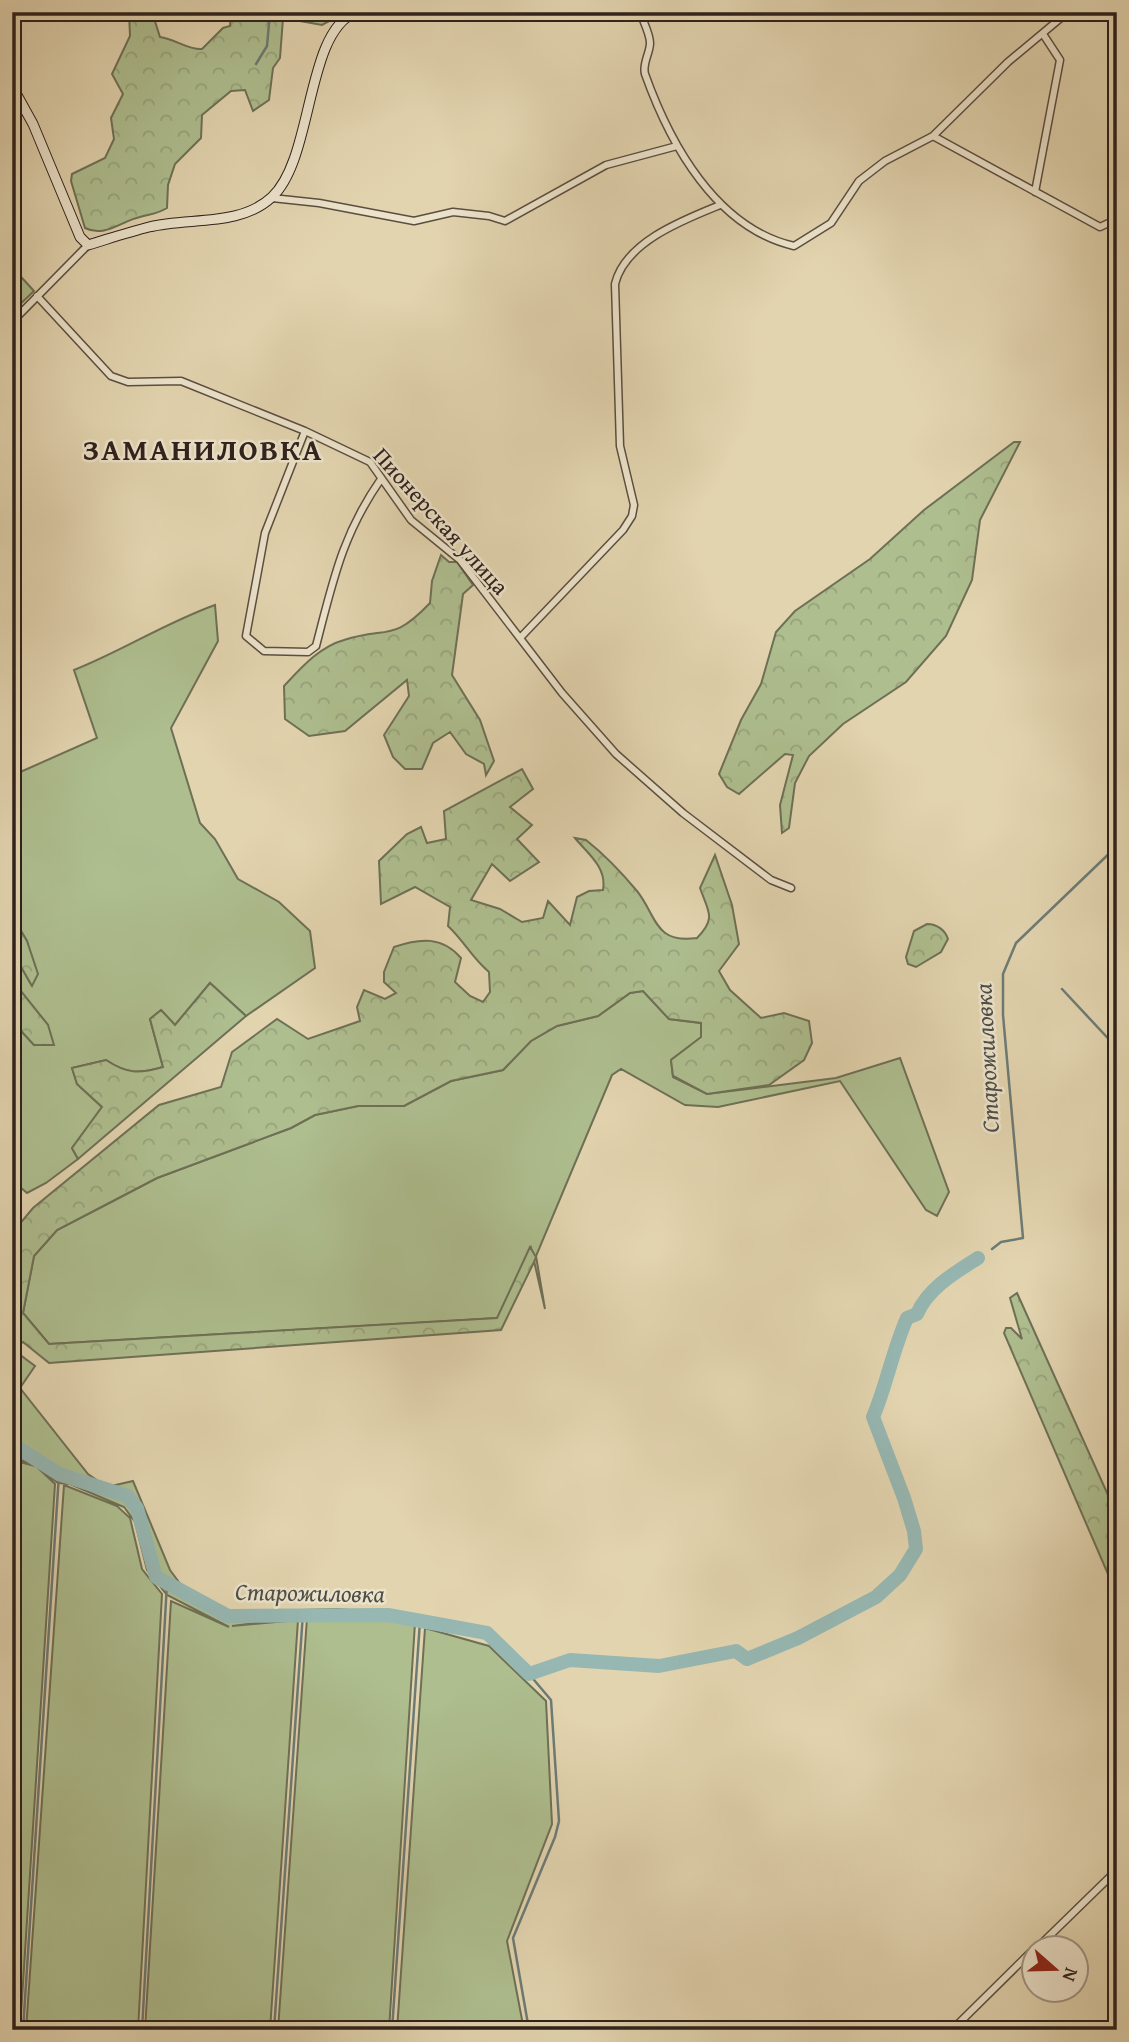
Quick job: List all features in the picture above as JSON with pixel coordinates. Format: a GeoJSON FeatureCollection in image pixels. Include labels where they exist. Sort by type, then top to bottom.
{"type":"FeatureCollection","features":[{"type":"Feature","properties":{"kind":"street"},"geometry":{"type":"LineString","coordinates":[[12,322],[88,245],[151,226],[246,213],[272,198],[291,163],[334,27],[356,12]]}},
{"type":"Feature","properties":{"kind":"street"},"geometry":{"type":"LineString","coordinates":[[640,12],[650,42],[643,71],[677,146],[720,205],[774,242],[794,246],[831,223],[859,181],[885,161],[933,136],[1008,62],[1068,12]]}},
{"type":"Feature","properties":{"kind":"street"},"geometry":{"type":"LineString","coordinates":[[1035,192],[1060,60],[1043,34]]}},
{"type":"Feature","properties":{"kind":"street"},"geometry":{"type":"LineString","coordinates":[[12,86],[33,124],[80,237],[88,245]]}},
{"type":"Feature","properties":{"kind":"street"},"geometry":{"type":"LineString","coordinates":[[933,136],[1100,227],[1117,219]]}},
{"type":"Feature","properties":{"kind":"street"},"geometry":{"type":"LineString","coordinates":[[272,198],[319,203],[414,221],[453,212],[509,220],[606,165],[677,146]]}},
{"type":"Feature","properties":{"kind":"street"},"geometry":{"type":"LineString","coordinates":[[520,638],[623,530],[632,516],[634,505],[619,434],[615,284],[617,274],[646,243],[691,217],[720,205]]}},
{"type":"Feature","properties":{"kind":"street","name":"Пионерская улица"},"geometry":{"type":"LineString","coordinates":[[37,296],[111,376],[128,382],[181,381],[305,430],[370,462],[411,520],[460,560],[562,693],[616,754],[694,821],[771,880],[791,888]]}},
{"type":"Feature","properties":{"kind":"street"},"geometry":{"type":"LineString","coordinates":[[305,430],[265,533],[249,613],[246,636],[264,652],[308,652],[316,646],[340,554],[357,514],[381,479]]}},
{"type":"Feature","properties":{"kind":"street"},"geometry":{"type":"LineString","coordinates":[[1051,1934],[1117,1870]]}},
{"type":"Feature","properties":{"kind":"street"},"geometry":{"type":"LineString","coordinates":[[952,2030],[1020,1964]]}},
{"type":"Feature","properties":{"kind":"green space"},"geometry":{"type":"Polygon","coordinates":[[[129,12],[152,12],[160,37],[202,49],[223,28],[230,26],[231,12],[346,12],[322,25],[283,18],[280,58],[273,68],[269,100],[253,111],[245,90],[231,91],[202,115],[201,138],[175,164],[168,185],[167,208],[106,230],[92,231],[85,228],[71,181],[72,174],[105,158],[114,139],[111,118],[123,94],[112,74],[130,36],[129,12]]]}},
{"type":"Feature","properties":{"kind":"green space"},"geometry":{"type":"Polygon","coordinates":[[[12,267],[34,291],[12,312],[12,267]]]}},
{"type":"Feature","properties":{"kind":"green space"},"geometry":{"type":"Polygon","coordinates":[[[1014,442],[1020,442],[980,520],[972,580],[946,636],[906,682],[843,724],[809,756],[795,783],[789,828],[782,833],[780,805],[793,755],[785,754],[739,794],[727,787],[719,774],[741,720],[761,684],[776,632],[795,611],[870,559],[924,510],[1014,442]]]}},
{"type":"Feature","properties":{"kind":"green space"},"geometry":{"type":"Polygon","coordinates":[[[441,555],[449,562],[457,562],[473,585],[463,594],[452,675],[480,720],[494,761],[486,775],[484,764],[466,754],[450,732],[433,743],[422,769],[405,769],[393,757],[384,735],[409,696],[407,680],[345,731],[309,736],[285,719],[284,686],[311,659],[335,643],[398,629],[430,603],[432,581],[441,555]]]}},
{"type":"Feature","properties":{"kind":"green space"},"geometry":{"type":"Polygon","coordinates":[[[215,605],[218,641],[171,728],[200,823],[215,839],[238,879],[279,902],[310,931],[315,968],[246,1016],[210,983],[175,1025],[161,1010],[150,1019],[163,1067],[133,1071],[120,1068],[106,1060],[72,1068],[77,1084],[102,1107],[72,1148],[78,1159],[46,1183],[27,1193],[12,1180],[12,1021],[34,1045],[48,1025],[12,980],[12,951],[32,986],[27,941],[12,916],[12,749],[18,773],[97,738],[74,670],[215,605]]]}},
{"type":"Feature","properties":{"kind":"green space"},"geometry":{"type":"Polygon","coordinates":[[[522,769],[533,789],[510,807],[532,825],[517,839],[539,862],[510,881],[492,864],[471,900],[500,909],[522,922],[543,918],[548,901],[570,925],[577,897],[589,891],[603,890],[599,868],[575,838],[586,840],[619,871],[644,900],[664,932],[683,939],[697,938],[709,919],[700,888],[715,855],[732,905],[739,944],[719,971],[730,990],[761,1018],[784,1013],[809,1021],[812,1043],[804,1060],[769,1085],[707,1094],[673,1076],[671,1060],[701,1037],[701,1023],[669,1019],[643,991],[630,993],[598,1016],[557,1026],[531,1041],[503,1070],[451,1081],[404,1106],[358,1106],[315,1115],[291,1128],[157,1178],[57,1230],[34,1256],[23,1313],[49,1344],[497,1318],[530,1247],[536,1257],[501,1330],[49,1363],[23,1342],[12,1350],[12,1233],[33,1208],[159,1105],[221,1087],[232,1052],[277,1019],[308,1039],[360,1021],[357,1007],[364,990],[385,999],[396,993],[384,982],[384,972],[394,947],[422,941],[438,942],[446,946],[461,958],[455,982],[470,996],[483,1002],[490,992],[489,972],[448,926],[450,907],[415,887],[381,904],[379,861],[407,834],[421,827],[427,843],[446,839],[444,811],[522,769]]]}},
{"type":"Feature","properties":{"kind":"green space"},"geometry":{"type":"Polygon","coordinates":[[[12,916],[27,941],[38,974],[32,986],[12,951],[12,916]]]}},
{"type":"Feature","properties":{"kind":"green space"},"geometry":{"type":"Polygon","coordinates":[[[927,924],[940,928],[948,939],[941,952],[916,967],[908,964],[906,957],[914,931],[927,924]]]}},
{"type":"Feature","properties":{"kind":"green space"},"geometry":{"type":"Polygon","coordinates":[[[12,980],[48,1025],[54,1045],[34,1045],[12,1021],[12,980]]]}},
{"type":"Feature","properties":{"kind":"green space"},"geometry":{"type":"Polygon","coordinates":[[[210,983],[246,1016],[78,1159],[72,1148],[102,1107],[77,1084],[72,1068],[106,1060],[120,1068],[133,1071],[163,1067],[150,1019],[161,1010],[175,1025],[210,983]]]}},
{"type":"Feature","properties":{"kind":"green space"},"geometry":{"type":"Polygon","coordinates":[[[643,991],[669,1019],[701,1023],[702,1037],[671,1060],[673,1077],[707,1094],[836,1078],[900,1058],[949,1192],[937,1216],[926,1210],[840,1081],[718,1107],[685,1105],[621,1069],[612,1075],[536,1256],[545,1309],[531,1248],[498,1318],[49,1344],[23,1313],[34,1256],[57,1230],[157,1178],[291,1128],[315,1115],[358,1106],[404,1106],[451,1081],[503,1070],[531,1041],[557,1026],[598,1016],[630,993],[643,991]]]}},
{"type":"Feature","properties":{"kind":"green space"},"geometry":{"type":"Polygon","coordinates":[[[1017,1293],[1117,1515],[1117,1595],[1004,1333],[1006,1328],[1011,1328],[1022,1339],[1010,1298],[1017,1293]]]}},
{"type":"Feature","properties":{"kind":"green space"},"geometry":{"type":"Polygon","coordinates":[[[19,1354],[35,1366],[20,1388],[88,1474],[107,1487],[133,1481],[170,1570],[184,1589],[229,1612],[338,1609],[386,1613],[442,1624],[374,1619],[415,1623],[389,2030],[278,2030],[307,1618],[312,1618],[302,1617],[232,1626],[298,1620],[270,2030],[145,2030],[171,1601],[229,1627],[167,1595],[147,1570],[135,1522],[124,1507],[70,1484],[58,1483],[37,1467],[55,1484],[20,2030],[12,2030],[12,1460],[35,1466],[12,1456],[12,1359],[19,1354]]]}},
{"type":"Feature","properties":{"kind":"green space"},"geometry":{"type":"Polygon","coordinates":[[[64,1485],[117,1506],[130,1518],[142,1569],[162,1594],[138,2030],[26,2030],[64,1485]]]}},
{"type":"Feature","properties":{"kind":"green space"},"geometry":{"type":"Polygon","coordinates":[[[425,1628],[489,1646],[546,1701],[552,1824],[507,1941],[524,2030],[397,2030],[425,1628]]]}},
{"type":"Feature","properties":{"kind":"waterway"},"geometry":{"type":"LineString","coordinates":[[256,64],[267,46],[270,12]]}},
{"type":"Feature","properties":{"kind":"waterway","name":"Старожиловка"},"geometry":{"type":"LineString","coordinates":[[992,1249],[1001,1242],[1023,1238],[1003,1015],[1003,974],[1016,943],[1117,846]]}},
{"type":"Feature","properties":{"kind":"waterway"},"geometry":{"type":"LineString","coordinates":[[1062,989],[1117,1048]]}},
{"type":"Feature","properties":{"kind":"waterway","name":"Старожиловка"},"geometry":{"type":"LineString","coordinates":[[12,1444],[59,1474],[127,1496],[137,1508],[156,1577],[228,1616],[388,1615],[487,1633],[529,1674],[570,1660],[659,1666],[736,1651],[747,1659],[798,1638],[876,1597],[900,1575],[916,1549],[914,1531],[904,1498],[873,1417],[907,1318],[917,1314],[928,1296],[943,1282],[978,1258]]}},
{"type":"Feature","properties":{"kind":"waterway"},"geometry":{"type":"LineString","coordinates":[[23,2030],[59,1474]]}},
{"type":"Feature","properties":{"kind":"waterway"},"geometry":{"type":"LineString","coordinates":[[142,2030],[167,1583]]}},
{"type":"Feature","properties":{"kind":"waterway"},"geometry":{"type":"LineString","coordinates":[[274,2030],[303,1613]]}},
{"type":"Feature","properties":{"kind":"waterway"},"geometry":{"type":"LineString","coordinates":[[392,2030],[420,1621]]}},
{"type":"Feature","properties":{"kind":"waterway"},"geometry":{"type":"LineString","coordinates":[[529,1674],[551,1700],[559,1821],[555,1837],[513,1938],[529,2030]]}},
{"type":"Feature","properties":{"kind":"district","name":"ЗАМАНИЛОВКА"},"geometry":{"type":"Point","coordinates":[203,450]}}]}
